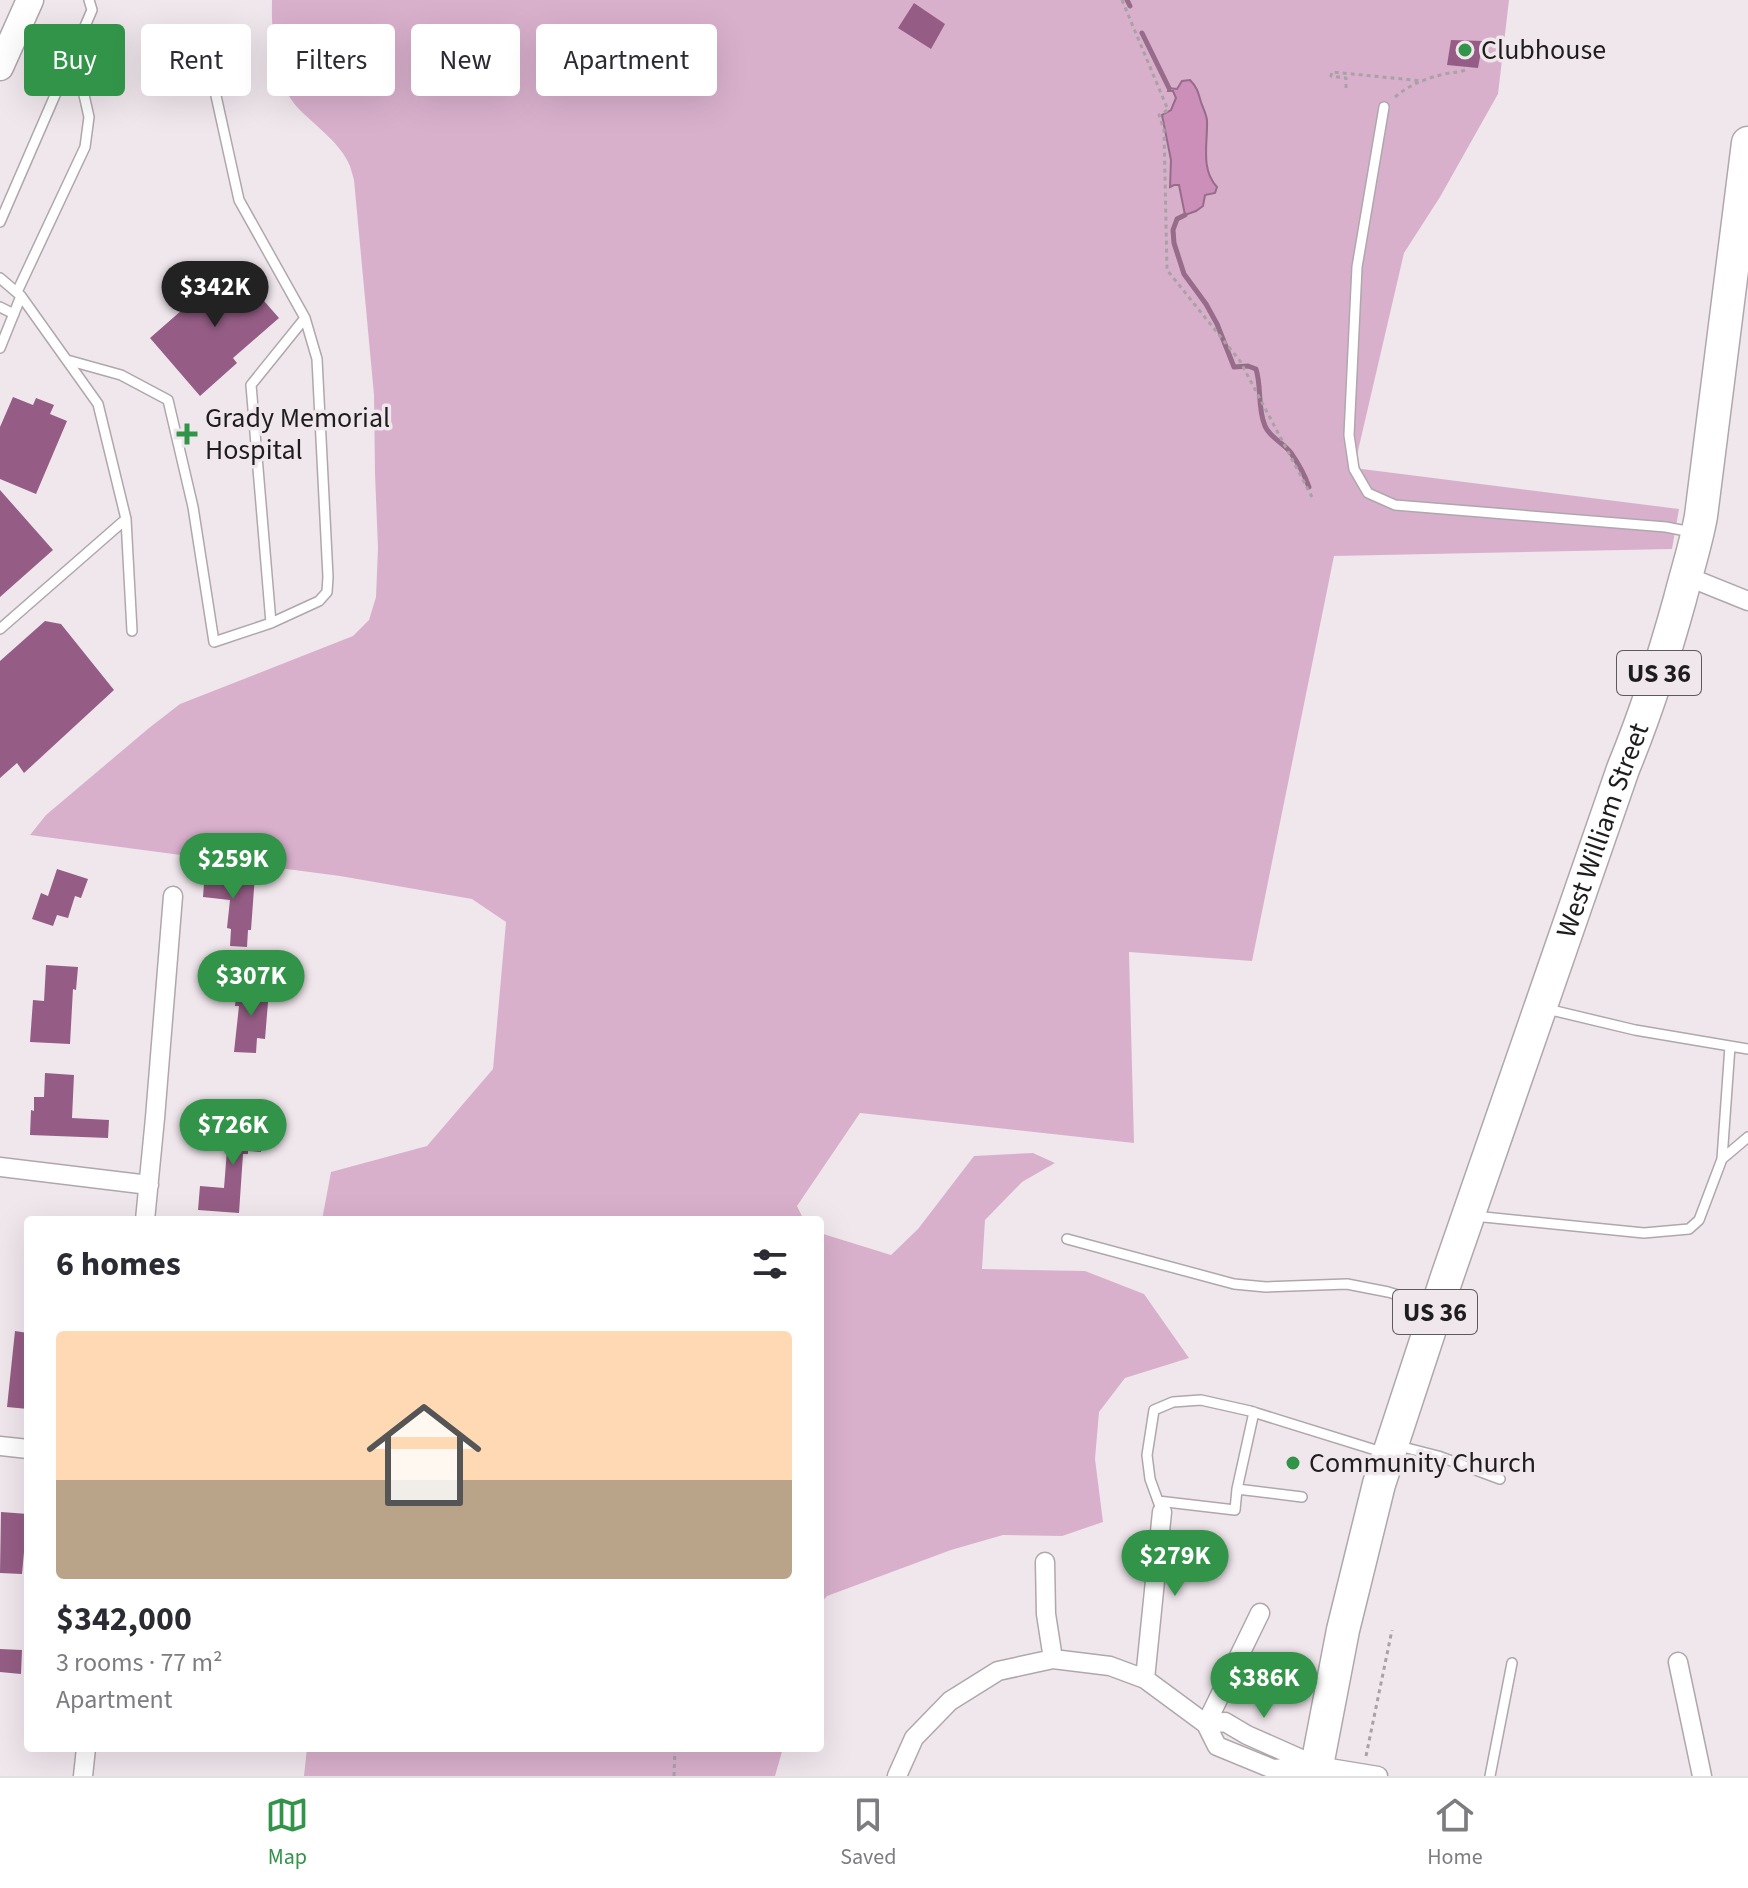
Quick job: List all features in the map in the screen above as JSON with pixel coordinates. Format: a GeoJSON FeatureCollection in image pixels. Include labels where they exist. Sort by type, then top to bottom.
{"type":"FeatureCollection","features":[{"type":"Feature","properties":{"kind":"highway","name":"West William Street"},"geometry":{"type":"LineString","coordinates":[[1468,1216],[1653,690],[1692,562],[1748,143]]}},
{"type":"Feature","properties":{"kind":"highway","name":"US 36"},"geometry":{"type":"LineString","coordinates":[[1316,1771],[1343,1630],[1379,1484],[1468,1216]]}},
{"type":"Feature","properties":{"kind":"main road"},"geometry":{"type":"LineString","coordinates":[[0,67],[30,0]]}},
{"type":"Feature","properties":{"kind":"street"},"geometry":{"type":"LineString","coordinates":[[1686,576],[1748,601]]}},
{"type":"Feature","properties":{"kind":"street"},"geometry":{"type":"LineString","coordinates":[[145,1216],[173,896]]}},
{"type":"Feature","properties":{"kind":"street"},"geometry":{"type":"LineString","coordinates":[[0,1167],[149,1185]]}},
{"type":"Feature","properties":{"kind":"street"},"geometry":{"type":"LineString","coordinates":[[0,1446],[24,1449]]}},
{"type":"Feature","properties":{"kind":"street"},"geometry":{"type":"LineString","coordinates":[[1145,1679],[1160,1506]]}},
{"type":"Feature","properties":{"kind":"street"},"geometry":{"type":"LineString","coordinates":[[1045,1562],[1046,1614],[1053,1659]]}},
{"type":"Feature","properties":{"kind":"street"},"geometry":{"type":"LineString","coordinates":[[1206,1724],[1260,1613]]}},
{"type":"Feature","properties":{"kind":"street"},"geometry":{"type":"LineString","coordinates":[[897,1776],[914,1738],[950,1701],[998,1671],[1053,1659],[1110,1666],[1145,1679],[1206,1724],[1217,1746],[1273,1769],[1370,1775]]}},
{"type":"Feature","properties":{"kind":"street"},"geometry":{"type":"LineString","coordinates":[[1678,1662],[1702,1776]]}},
{"type":"Feature","properties":{"kind":"street"},"geometry":{"type":"LineString","coordinates":[[83,1776],[86,1752]]}},
{"type":"Feature","properties":{"kind":"lane"},"geometry":{"type":"LineString","coordinates":[[86,24],[92,10],[89,0]]}},
{"type":"Feature","properties":{"kind":"lane"},"geometry":{"type":"LineString","coordinates":[[0,222],[55,96]]}},
{"type":"Feature","properties":{"kind":"lane"},"geometry":{"type":"LineString","coordinates":[[0,348],[19,294],[85,147],[89,117],[84,96]]}},
{"type":"Feature","properties":{"kind":"lane"},"geometry":{"type":"LineString","coordinates":[[67,360],[121,375],[168,400],[193,507],[214,642],[271,623],[319,601],[327,592],[328,577],[317,359],[305,318],[239,200],[216,96]]}},
{"type":"Feature","properties":{"kind":"lane"},"geometry":{"type":"LineString","coordinates":[[1384,107],[1357,267],[1349,435],[1354,469],[1368,493],[1395,505],[1666,527],[1698,533]]}},
{"type":"Feature","properties":{"kind":"lane"},"geometry":{"type":"LineString","coordinates":[[0,278],[19,294],[98,404],[126,519],[132,631]]}},
{"type":"Feature","properties":{"kind":"lane"},"geometry":{"type":"LineString","coordinates":[[0,307],[14,314]]}},
{"type":"Feature","properties":{"kind":"lane"},"geometry":{"type":"LineString","coordinates":[[271,623],[251,385],[305,318]]}},
{"type":"Feature","properties":{"kind":"lane"},"geometry":{"type":"LineString","coordinates":[[0,629],[126,519]]}},
{"type":"Feature","properties":{"kind":"lane"},"geometry":{"type":"LineString","coordinates":[[1540,1008],[1635,1030],[1748,1049]]}},
{"type":"Feature","properties":{"kind":"lane"},"geometry":{"type":"LineString","coordinates":[[1468,1216],[1644,1233],[1689,1229],[1699,1220],[1722,1159],[1730,1046]]}},
{"type":"Feature","properties":{"kind":"lane"},"geometry":{"type":"LineString","coordinates":[[1722,1159],[1748,1137]]}},
{"type":"Feature","properties":{"kind":"lane"},"geometry":{"type":"LineString","coordinates":[[1067,1239],[1234,1284],[1266,1287],[1347,1284],[1388,1292],[1437,1307]]}},
{"type":"Feature","properties":{"kind":"lane"},"geometry":{"type":"LineString","coordinates":[[1254,1412],[1235,1510],[1160,1506],[1150,1479],[1147,1455],[1154,1410],[1173,1402],[1201,1400],[1254,1412],[1390,1449],[1438,1456],[1500,1479]]}},
{"type":"Feature","properties":{"kind":"lane"},"geometry":{"type":"LineString","coordinates":[[1237,1489],[1302,1497]]}},
{"type":"Feature","properties":{"kind":"lane"},"geometry":{"type":"LineString","coordinates":[[1490,1776],[1512,1663]]}},
{"type":"Feature","properties":{"kind":"path"},"geometry":{"type":"LineString","coordinates":[[1122,0],[1168,110],[1159,115],[1164,130],[1167,270],[1240,361],[1312,497]]}},
{"type":"Feature","properties":{"kind":"path"},"geometry":{"type":"LineString","coordinates":[[1384,107],[1408,86],[1446,73],[1458,73],[1465,67]]}},
{"type":"Feature","properties":{"kind":"path"},"geometry":{"type":"LineString","coordinates":[[1346,88],[1346,78],[1331,76],[1332,72],[1423,81]]}},
{"type":"Feature","properties":{"kind":"path"},"geometry":{"type":"LineString","coordinates":[[1370,1775],[1392,1630]]}},
{"type":"Feature","properties":{"kind":"path"},"geometry":{"type":"LineString","coordinates":[[674,1776],[675,1752]]}},
{"type":"Feature","properties":{"kind":"shaded area"},"geometry":{"type":"Polygon","coordinates":[[[272,0],[1509,0],[1498,94],[1440,197],[1404,253],[1354,468],[1679,509],[1672,549],[1334,556],[1252,961],[1129,952],[1134,1143],[860,1113],[797,1206],[802,1216],[323,1216],[331,1172],[427,1146],[493,1069],[506,922],[472,899],[340,876],[30,835],[46,815],[180,704],[353,636],[369,620],[376,597],[378,548],[374,395],[354,180],[344,154],[290,97],[395,96],[395,24],[272,24],[272,0]]]}},
{"type":"Feature","properties":{"kind":"shaded area"},"geometry":{"type":"Polygon","coordinates":[[[1190,80],[1207,117],[1208,172],[1217,187],[1215,193],[1205,195],[1203,206],[1185,215],[1179,185],[1170,187],[1171,160],[1162,115],[1171,110],[1176,98],[1173,91],[1168,91],[1169,88],[1177,89],[1182,81],[1190,80]]]}},
{"type":"Feature","properties":{"kind":"shaded area"},"geometry":{"type":"Polygon","coordinates":[[[1033,1153],[1055,1163],[1022,1182],[985,1220],[982,1269],[1085,1271],[1144,1294],[1189,1358],[1125,1378],[1099,1412],[1095,1459],[1103,1522],[1062,1536],[1003,1535],[951,1550],[824,1599],[824,1234],[891,1255],[918,1229],[974,1156],[1033,1153]]]}},
{"type":"Feature","properties":{"kind":"shaded area"},"geometry":{"type":"Polygon","coordinates":[[[307,1752],[782,1752],[775,1776],[304,1776],[307,1752]]]}},
{"type":"Feature","properties":{"kind":"building"},"geometry":{"type":"Polygon","coordinates":[[[914,3],[945,24],[931,49],[898,28],[914,3]]]}},
{"type":"Feature","properties":{"kind":"building","name":"Clubhouse"},"geometry":{"type":"Polygon","coordinates":[[[1451,40],[1483,41],[1478,68],[1447,65],[1451,40]]]}},
{"type":"Feature","properties":{"kind":"building"},"geometry":{"type":"Polygon","coordinates":[[[238,261],[255,280],[250,285],[279,318],[233,358],[237,363],[200,396],[150,338],[238,261]]]}},
{"type":"Feature","properties":{"kind":"building"},"geometry":{"type":"Polygon","coordinates":[[[13,397],[33,405],[36,398],[54,405],[50,414],[67,421],[36,494],[0,479],[0,427],[13,397]]]}},
{"type":"Feature","properties":{"kind":"building"},"geometry":{"type":"Polygon","coordinates":[[[0,490],[53,550],[0,597],[0,490]]]}},
{"type":"Feature","properties":{"kind":"building"},"geometry":{"type":"Polygon","coordinates":[[[45,621],[61,624],[114,690],[24,773],[17,763],[0,778],[0,661],[45,621]]]}},
{"type":"Feature","properties":{"kind":"building"},"geometry":{"type":"Polygon","coordinates":[[[57,869],[88,879],[81,898],[75,896],[68,918],[57,915],[53,926],[32,919],[41,893],[48,896],[57,869]]]}},
{"type":"Feature","properties":{"kind":"building"},"geometry":{"type":"Polygon","coordinates":[[[205,870],[255,875],[247,947],[230,946],[231,929],[227,928],[230,900],[203,897],[205,870]]]}},
{"type":"Feature","properties":{"kind":"building"},"geometry":{"type":"Polygon","coordinates":[[[46,965],[78,967],[76,990],[73,989],[70,1044],[30,1042],[33,1000],[44,1001],[46,965]]]}},
{"type":"Feature","properties":{"kind":"building"},"geometry":{"type":"Polygon","coordinates":[[[237,987],[269,990],[265,1039],[257,1038],[256,1053],[234,1052],[239,1006],[235,1006],[237,987]]]}},
{"type":"Feature","properties":{"kind":"building"},"geometry":{"type":"Polygon","coordinates":[[[45,1073],[74,1075],[72,1118],[109,1120],[108,1138],[30,1135],[34,1097],[44,1097],[45,1073]]]}},
{"type":"Feature","properties":{"kind":"building"},"geometry":{"type":"Polygon","coordinates":[[[221,1125],[273,1129],[272,1144],[261,1144],[261,1152],[248,1151],[248,1154],[243,1154],[239,1213],[198,1210],[200,1186],[224,1188],[227,1150],[219,1150],[221,1125]]]}},
{"type":"Feature","properties":{"kind":"building"},"geometry":{"type":"Polygon","coordinates":[[[15,1331],[24,1332],[24,1409],[7,1407],[15,1331]]]}},
{"type":"Feature","properties":{"kind":"building"},"geometry":{"type":"Polygon","coordinates":[[[1,1512],[24,1514],[22,1574],[0,1573],[1,1512]]]}},
{"type":"Feature","properties":{"kind":"building"},"geometry":{"type":"Polygon","coordinates":[[[0,1649],[22,1650],[21,1674],[0,1672],[0,1649]]]}},
{"type":"Feature","properties":{"kind":"waterway"},"geometry":{"type":"LineString","coordinates":[[1127,0],[1130,6]]}},
{"type":"Feature","properties":{"kind":"waterway"},"geometry":{"type":"LineString","coordinates":[[1142,33],[1169,88]]}},
{"type":"Feature","properties":{"kind":"waterway"},"geometry":{"type":"LineString","coordinates":[[1185,215],[1177,219],[1173,230],[1184,274],[1217,324],[1234,367],[1256,369],[1265,426],[1291,453],[1309,487]]}},
{"type":"Feature","properties":{"kind":"place","name":"Clubhouse"},"geometry":{"type":"Point","coordinates":[1465,50]}},
{"type":"Feature","properties":{"kind":"place","name":"Grady Memorial Hospital"},"geometry":{"type":"Point","coordinates":[187,434]}},
{"type":"Feature","properties":{"kind":"place","name":"Community Church"},"geometry":{"type":"Point","coordinates":[1293,1463]}}]}
